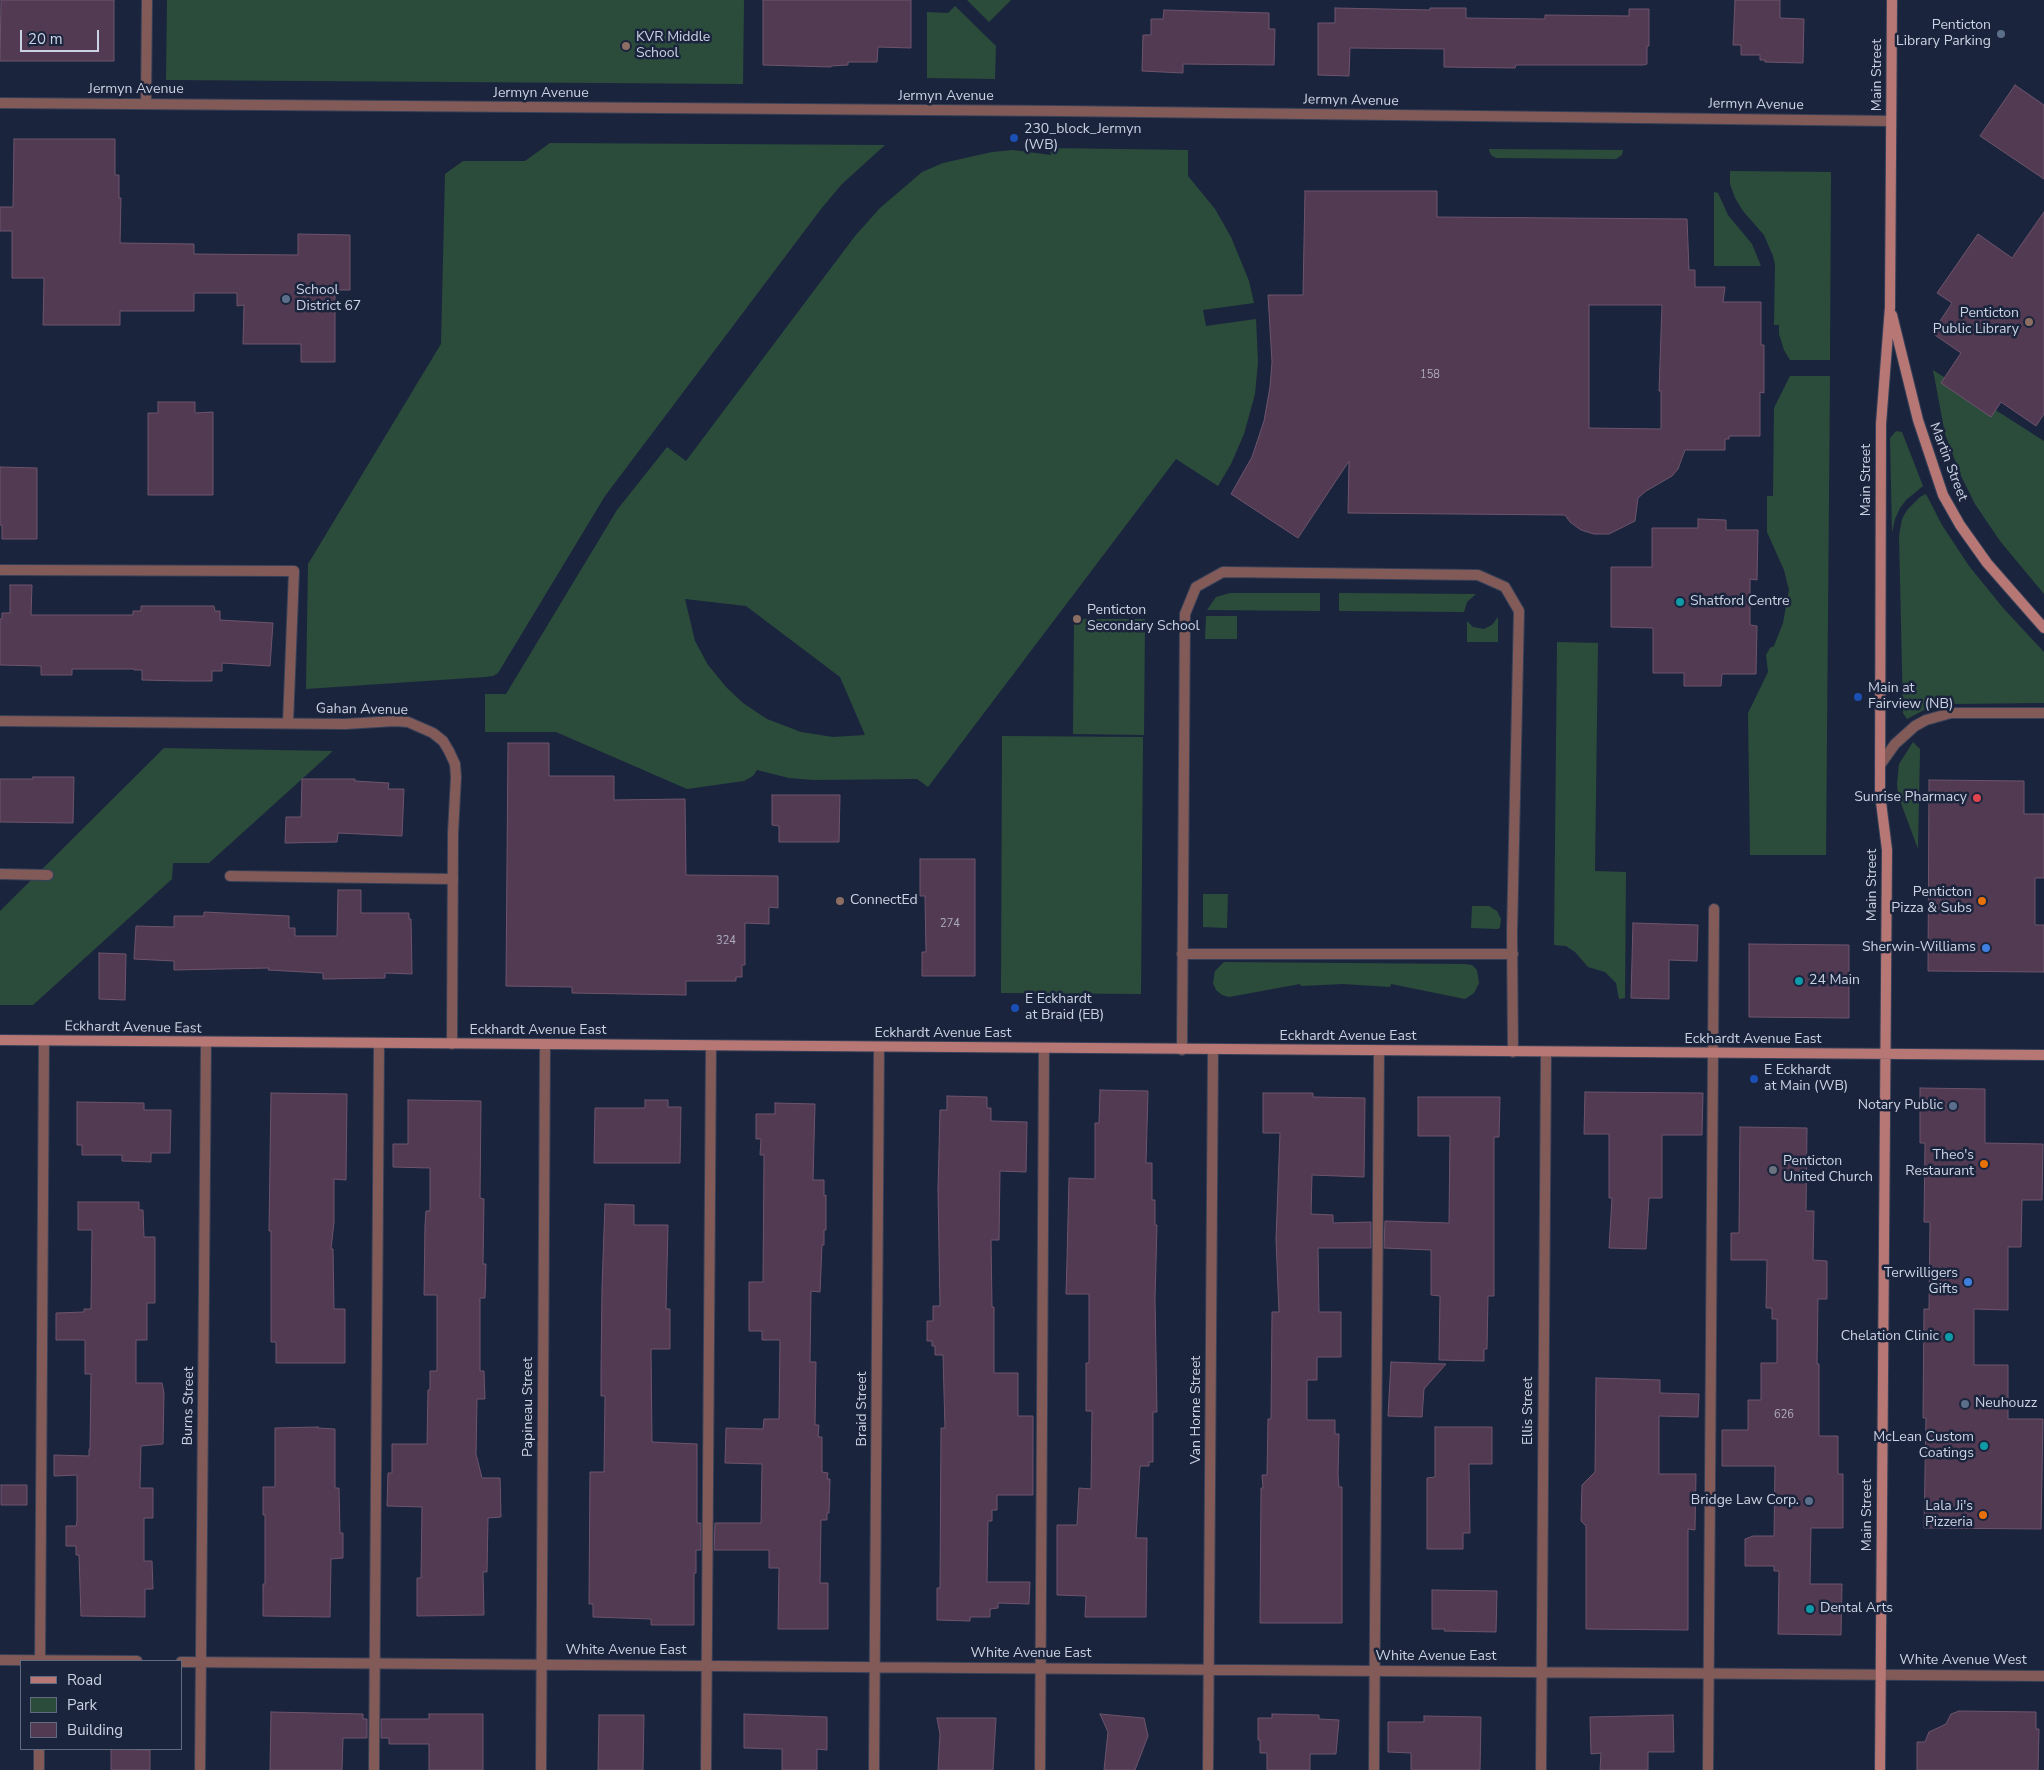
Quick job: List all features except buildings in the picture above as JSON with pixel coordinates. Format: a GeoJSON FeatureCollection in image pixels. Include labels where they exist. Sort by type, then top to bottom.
{"type":"FeatureCollection","features":[{"type":"Feature","properties":{"kind":"main road","name":"Main Street"},"geometry":{"type":"LineString","coordinates":[[1880,1770],[1887,850],[1880,794],[1881,424],[1890,307],[1892,0]]}},
{"type":"Feature","properties":{"kind":"main road","name":"Martin Street"},"geometry":{"type":"LineString","coordinates":[[1890,307],[1918,420],[1943,495],[1986,563],[2044,628]]}},
{"type":"Feature","properties":{"kind":"main road","name":"Eckhardt Avenue East"},"geometry":{"type":"LineString","coordinates":[[0,1040],[2044,1055]]}},
{"type":"Feature","properties":{"kind":"street"},"geometry":{"type":"LineString","coordinates":[[146,104],[147,0]]}},
{"type":"Feature","properties":{"kind":"street","name":"Jermyn Avenue"},"geometry":{"type":"LineString","coordinates":[[0,103],[1070,111],[1891,121]]}},
{"type":"Feature","properties":{"kind":"street"},"geometry":{"type":"LineString","coordinates":[[0,570],[294,571],[288,723]]}},
{"type":"Feature","properties":{"kind":"street"},"geometry":{"type":"LineString","coordinates":[[1182,1050],[1185,614],[1196,587],[1223,572],[1478,575],[1505,587],[1519,611],[1513,1052]]}},
{"type":"Feature","properties":{"kind":"street"},"geometry":{"type":"LineString","coordinates":[[1880,765],[1895,744],[1915,726],[1926,720],[1951,713],[2044,714]]}},
{"type":"Feature","properties":{"kind":"street","name":"Gahan Avenue"},"geometry":{"type":"LineString","coordinates":[[0,721],[408,722],[433,733],[443,741],[455,764],[456,777],[452,1044]]}},
{"type":"Feature","properties":{"kind":"street"},"geometry":{"type":"LineString","coordinates":[[0,874],[48,875]]}},
{"type":"Feature","properties":{"kind":"street"},"geometry":{"type":"LineString","coordinates":[[230,876],[453,879]]}},
{"type":"Feature","properties":{"kind":"street"},"geometry":{"type":"LineString","coordinates":[[1708,1770],[1714,909]]}},
{"type":"Feature","properties":{"kind":"street"},"geometry":{"type":"LineString","coordinates":[[1182,954],[1513,954]]}},
{"type":"Feature","properties":{"kind":"street"},"geometry":{"type":"LineString","coordinates":[[40,1660],[44,1041]]}},
{"type":"Feature","properties":{"kind":"street","name":"Burns Street"},"geometry":{"type":"LineString","coordinates":[[200,1770],[206,1042]]}},
{"type":"Feature","properties":{"kind":"street"},"geometry":{"type":"LineString","coordinates":[[374,1770],[379,1044]]}},
{"type":"Feature","properties":{"kind":"street","name":"Papineau Street"},"geometry":{"type":"LineString","coordinates":[[541,1770],[545,1045]]}},
{"type":"Feature","properties":{"kind":"street"},"geometry":{"type":"LineString","coordinates":[[706,1770],[711,1046]]}},
{"type":"Feature","properties":{"kind":"street","name":"Braid Street"},"geometry":{"type":"LineString","coordinates":[[874,1770],[879,1047]]}},
{"type":"Feature","properties":{"kind":"street"},"geometry":{"type":"LineString","coordinates":[[1040,1770],[1044,1048]]}},
{"type":"Feature","properties":{"kind":"street","name":"Van Horne Street"},"geometry":{"type":"LineString","coordinates":[[1208,1770],[1213,1050]]}},
{"type":"Feature","properties":{"kind":"street"},"geometry":{"type":"LineString","coordinates":[[1374,1770],[1380,1051]]}},
{"type":"Feature","properties":{"kind":"street","name":"Ellis Street"},"geometry":{"type":"LineString","coordinates":[[1540,1770],[1546,1052]]}},
{"type":"Feature","properties":{"kind":"street"},"geometry":{"type":"LineString","coordinates":[[0,1660],[20,1660]]}},
{"type":"Feature","properties":{"kind":"street","name":"White Avenue East"},"geometry":{"type":"LineString","coordinates":[[182,1662],[1881,1674]]}},
{"type":"Feature","properties":{"kind":"street","name":"White Avenue West"},"geometry":{"type":"LineString","coordinates":[[1881,1674],[2044,1676]]}},
{"type":"Feature","properties":{"kind":"street"},"geometry":{"type":"LineString","coordinates":[[39,1750],[39,1770]]}},
{"type":"Feature","properties":{"kind":"green space","name":"KVR Middle School"},"geometry":{"type":"Polygon","coordinates":[[[167,0],[744,0],[743,84],[166,80],[167,0]]]}},
{"type":"Feature","properties":{"kind":"green space"},"geometry":{"type":"Polygon","coordinates":[[[967,0],[1011,0],[989,22],[967,0]]]}},
{"type":"Feature","properties":{"kind":"green space"},"geometry":{"type":"Polygon","coordinates":[[[955,6],[996,46],[995,79],[927,78],[927,12],[948,13],[955,6]]]}},
{"type":"Feature","properties":{"kind":"green space"},"geometry":{"type":"Polygon","coordinates":[[[550,143],[885,145],[842,184],[821,209],[605,496],[498,673],[485,677],[306,689],[308,564],[441,344],[445,174],[463,161],[525,161],[550,143]]]}},
{"type":"Feature","properties":{"kind":"green space"},"geometry":{"type":"Polygon","coordinates":[[[1050,148],[1188,150],[1188,176],[1215,209],[1231,237],[1249,281],[1254,303],[1203,310],[1206,326],[1256,319],[1258,362],[1255,394],[1244,434],[1231,464],[1218,486],[1176,459],[928,787],[917,779],[813,780],[789,778],[757,770],[753,776],[744,781],[687,789],[556,732],[485,732],[485,694],[506,694],[617,510],[667,447],[686,461],[855,236],[880,208],[922,172],[943,163],[992,152],[1013,150],[1051,155],[1050,148]],[[685,599],[695,641],[708,665],[726,687],[743,703],[767,719],[801,732],[833,737],[865,735],[840,677],[746,606],[685,599]]]}},
{"type":"Feature","properties":{"kind":"green space"},"geometry":{"type":"Polygon","coordinates":[[[1489,149],[1623,150],[1622,155],[1616,159],[1496,158],[1491,155],[1489,149]]]}},
{"type":"Feature","properties":{"kind":"green space"},"geometry":{"type":"Polygon","coordinates":[[[1730,171],[1831,172],[1830,360],[1790,360],[1784,350],[1779,334],[1779,325],[1774,325],[1775,265],[1773,256],[1764,235],[1743,211],[1735,198],[1730,184],[1730,171]]]}},
{"type":"Feature","properties":{"kind":"green space"},"geometry":{"type":"Polygon","coordinates":[[[1714,192],[1718,193],[1728,215],[1752,244],[1761,266],[1714,266],[1714,192]]]}},
{"type":"Feature","properties":{"kind":"green space"},"geometry":{"type":"Polygon","coordinates":[[[1933,370],[2044,441],[2044,594],[2000,541],[1975,504],[1961,476],[1945,434],[1933,370]]]}},
{"type":"Feature","properties":{"kind":"green space"},"geometry":{"type":"Polygon","coordinates":[[[1790,376],[1830,376],[1826,855],[1750,855],[1748,713],[1768,672],[1766,655],[1770,648],[1774,646],[1783,623],[1789,590],[1784,570],[1767,532],[1767,496],[1773,496],[1774,408],[1790,376]]]}},
{"type":"Feature","properties":{"kind":"green space"},"geometry":{"type":"Polygon","coordinates":[[[1896,431],[1902,432],[1923,486],[1906,500],[1900,508],[1892,533],[1890,438],[1896,431]]]}},
{"type":"Feature","properties":{"kind":"green space"},"geometry":{"type":"Polygon","coordinates":[[[1926,494],[1942,525],[1969,566],[2004,609],[2044,652],[2044,703],[1951,704],[1926,709],[1907,719],[1903,713],[1899,536],[1902,519],[1907,510],[1920,497],[1926,494]]]}},
{"type":"Feature","properties":{"kind":"green space"},"geometry":{"type":"Polygon","coordinates":[[[1230,593],[1320,593],[1320,611],[1207,610],[1216,597],[1230,593]]]}},
{"type":"Feature","properties":{"kind":"green space"},"geometry":{"type":"Polygon","coordinates":[[[1339,593],[1476,594],[1467,602],[1464,612],[1339,611],[1339,593]]]}},
{"type":"Feature","properties":{"kind":"green space"},"geometry":{"type":"Polygon","coordinates":[[[1206,616],[1237,616],[1237,639],[1205,639],[1206,616]]]}},
{"type":"Feature","properties":{"kind":"green space"},"geometry":{"type":"Polygon","coordinates":[[[1498,617],[1498,642],[1467,642],[1467,621],[1473,627],[1484,629],[1492,625],[1498,617]]]}},
{"type":"Feature","properties":{"kind":"green space"},"geometry":{"type":"Polygon","coordinates":[[[1074,619],[1145,619],[1144,735],[1073,734],[1074,619]]]}},
{"type":"Feature","properties":{"kind":"green space"},"geometry":{"type":"Polygon","coordinates":[[[1557,642],[1598,643],[1595,871],[1626,872],[1625,998],[1619,999],[1616,983],[1605,972],[1588,967],[1575,952],[1566,946],[1554,945],[1557,642]]]}},
{"type":"Feature","properties":{"kind":"green space"},"geometry":{"type":"Polygon","coordinates":[[[1002,736],[1143,737],[1141,994],[1001,993],[1002,736]]]}},
{"type":"Feature","properties":{"kind":"green space"},"geometry":{"type":"Polygon","coordinates":[[[1913,742],[1920,749],[1918,849],[1898,795],[1897,784],[1899,764],[1913,742]]]}},
{"type":"Feature","properties":{"kind":"green space"},"geometry":{"type":"Polygon","coordinates":[[[164,748],[333,751],[209,863],[173,863],[172,879],[33,1005],[0,1005],[0,911],[164,748]]]}},
{"type":"Feature","properties":{"kind":"green space"},"geometry":{"type":"Polygon","coordinates":[[[1203,894],[1228,894],[1227,928],[1203,927],[1203,894]]]}},
{"type":"Feature","properties":{"kind":"green space"},"geometry":{"type":"Polygon","coordinates":[[[1472,906],[1489,906],[1497,911],[1501,919],[1500,927],[1498,929],[1471,928],[1472,906]]]}},
{"type":"Feature","properties":{"kind":"green space"},"geometry":{"type":"Polygon","coordinates":[[[1224,962],[1464,964],[1472,965],[1477,970],[1479,983],[1474,993],[1465,999],[1391,984],[1390,987],[1343,984],[1301,986],[1300,984],[1229,997],[1222,995],[1216,990],[1213,983],[1215,971],[1224,962]]]}},
{"type":"Feature","properties":{"kind":"place","name":"Penticton Library Parking"},"geometry":{"type":"Point","coordinates":[2001,34]}},
{"type":"Feature","properties":{"kind":"place","name":"KVR Middle School"},"geometry":{"type":"Point","coordinates":[626,46]}},
{"type":"Feature","properties":{"kind":"place","name":"230_block_Jermyn (WB)"},"geometry":{"type":"Point","coordinates":[1014,138]}},
{"type":"Feature","properties":{"kind":"place","name":"School District 67"},"geometry":{"type":"Point","coordinates":[286,299]}},
{"type":"Feature","properties":{"kind":"place","name":"Penticton Public Library"},"geometry":{"type":"Point","coordinates":[2029,322]}},
{"type":"Feature","properties":{"kind":"place","name":"Shatford Centre"},"geometry":{"type":"Point","coordinates":[1680,602]}},
{"type":"Feature","properties":{"kind":"place","name":"Penticton Secondary School"},"geometry":{"type":"Point","coordinates":[1077,619]}},
{"type":"Feature","properties":{"kind":"place","name":"Main at Fairview (NB)"},"geometry":{"type":"Point","coordinates":[1858,697]}},
{"type":"Feature","properties":{"kind":"place","name":"Sunrise Pharmacy"},"geometry":{"type":"Point","coordinates":[1977,798]}},
{"type":"Feature","properties":{"kind":"place","name":"ConnectEd"},"geometry":{"type":"Point","coordinates":[840,901]}},
{"type":"Feature","properties":{"kind":"place","name":"Penticton Pizza & Subs"},"geometry":{"type":"Point","coordinates":[1982,901]}},
{"type":"Feature","properties":{"kind":"place","name":"Sherwin-Williams"},"geometry":{"type":"Point","coordinates":[1986,948]}},
{"type":"Feature","properties":{"kind":"place","name":"24 Main"},"geometry":{"type":"Point","coordinates":[1799,981]}},
{"type":"Feature","properties":{"kind":"place","name":"E Eckhardt at Braid (EB)"},"geometry":{"type":"Point","coordinates":[1015,1008]}},
{"type":"Feature","properties":{"kind":"place","name":"E Eckhardt at Main (WB)"},"geometry":{"type":"Point","coordinates":[1754,1079]}},
{"type":"Feature","properties":{"kind":"place","name":"Notary Public"},"geometry":{"type":"Point","coordinates":[1953,1106]}},
{"type":"Feature","properties":{"kind":"place","name":"Theo's Restaurant"},"geometry":{"type":"Point","coordinates":[1984,1164]}},
{"type":"Feature","properties":{"kind":"place","name":"Penticton United Church"},"geometry":{"type":"Point","coordinates":[1773,1170]}},
{"type":"Feature","properties":{"kind":"place","name":"Terwilligers Gifts"},"geometry":{"type":"Point","coordinates":[1968,1282]}},
{"type":"Feature","properties":{"kind":"place","name":"Chelation Clinic"},"geometry":{"type":"Point","coordinates":[1949,1337]}},
{"type":"Feature","properties":{"kind":"place","name":"Neuhouzz"},"geometry":{"type":"Point","coordinates":[1965,1404]}},
{"type":"Feature","properties":{"kind":"place","name":"McLean Custom Coatings"},"geometry":{"type":"Point","coordinates":[1984,1446]}},
{"type":"Feature","properties":{"kind":"place","name":"Bridge Law Corp."},"geometry":{"type":"Point","coordinates":[1809,1501]}},
{"type":"Feature","properties":{"kind":"place","name":"Lala Ji's Pizzeria"},"geometry":{"type":"Point","coordinates":[1983,1515]}},
{"type":"Feature","properties":{"kind":"place","name":"Dental Arts"},"geometry":{"type":"Point","coordinates":[1810,1609]}}]}
